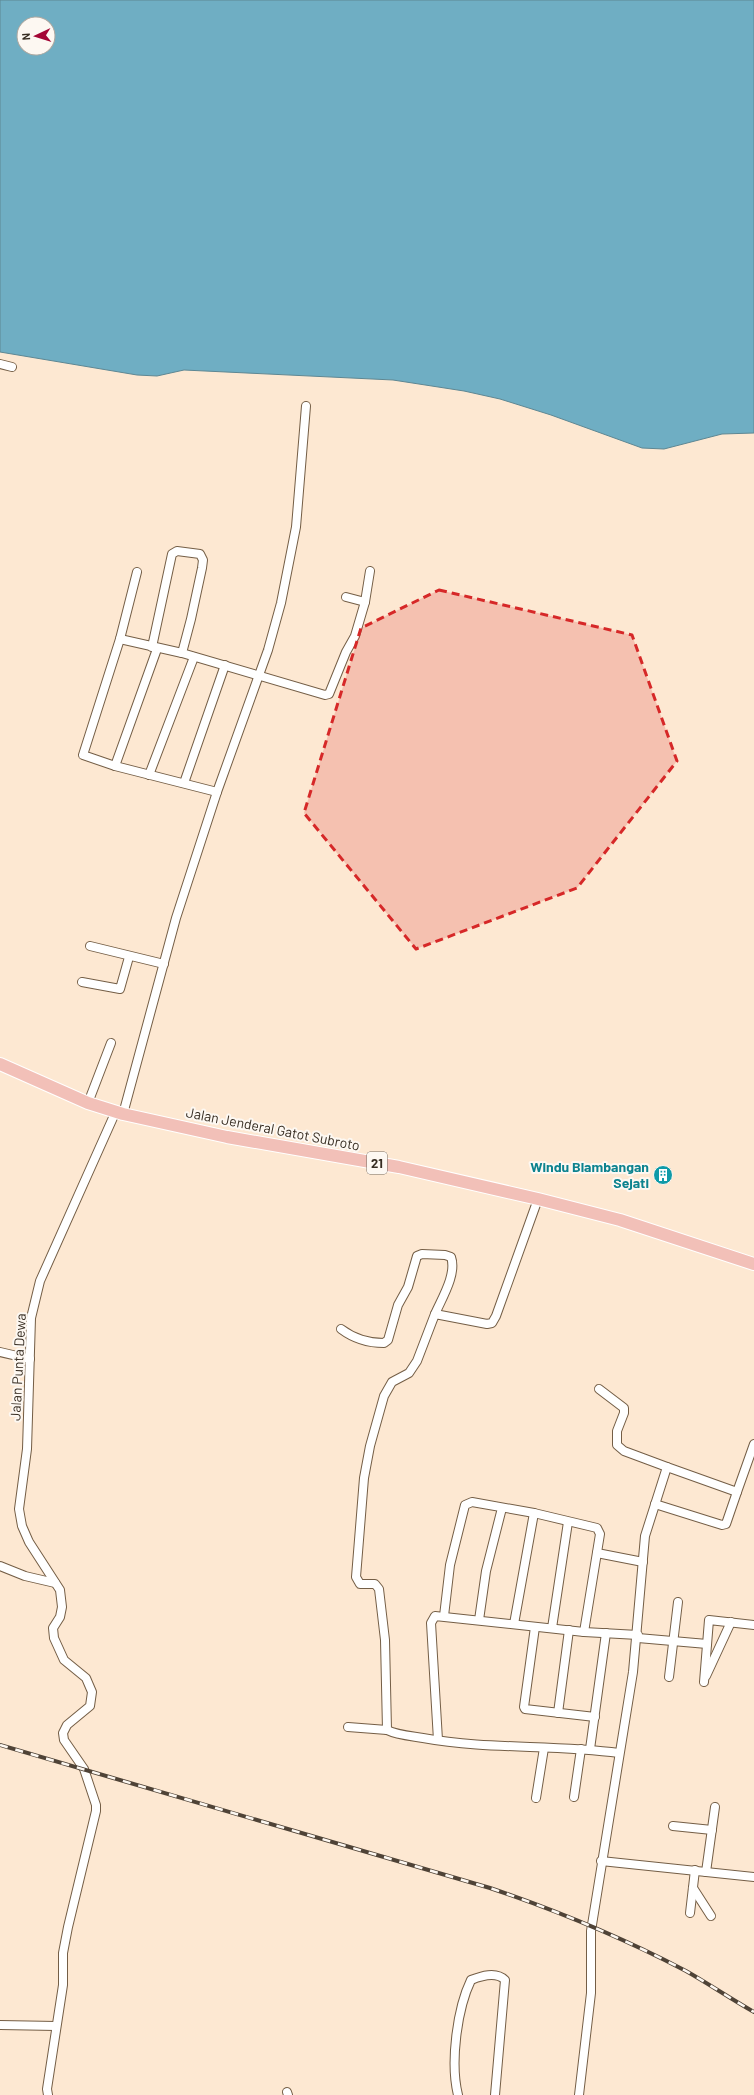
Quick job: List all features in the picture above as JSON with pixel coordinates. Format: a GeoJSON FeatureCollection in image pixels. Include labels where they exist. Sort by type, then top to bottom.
{"type":"FeatureCollection","features":[{"type":"Feature","properties":{"kind":"highway","name":"Jalan Jenderal Gatot Subroto"},"geometry":{"type":"LineString","coordinates":[[0,1064],[88,1103],[120,1113],[227,1137],[399,1167],[538,1199],[620,1220],[754,1264]]}},
{"type":"Feature","properties":{"kind":"street"},"geometry":{"type":"LineString","coordinates":[[0,364],[12,367]]}},
{"type":"Feature","properties":{"kind":"street","name":"Jalan Punta Dewa"},"geometry":{"type":"LineString","coordinates":[[48,2095],[46,2089],[64,1971],[64,1953],[68,1927],[96,1811],[96,1805],[84,1769],[64,1740],[63,1733],[67,1725],[90,1706],[92,1692],[86,1678],[64,1660],[54,1638],[53,1628],[60,1618],[62,1607],[60,1590],[29,1542],[22,1526],[19,1509],[27,1449],[31,1318],[40,1281],[120,1113],[176,918],[217,792],[268,650],[281,603],[293,548],[306,406]]}},
{"type":"Feature","properties":{"kind":"street"},"geometry":{"type":"LineString","coordinates":[[115,766],[154,648],[172,554],[178,551],[200,554],[203,560],[182,653]]}},
{"type":"Feature","properties":{"kind":"street"},"geometry":{"type":"LineString","coordinates":[[137,572],[120,640],[83,752],[85,757],[115,766],[217,792]]}},
{"type":"Feature","properties":{"kind":"street"},"geometry":{"type":"LineString","coordinates":[[120,640],[182,653],[325,695],[329,694],[346,652],[353,642],[364,602],[370,572]]}},
{"type":"Feature","properties":{"kind":"street"},"geometry":{"type":"LineString","coordinates":[[346,597],[364,602]]}},
{"type":"Feature","properties":{"kind":"street"},"geometry":{"type":"LineString","coordinates":[[149,775],[194,657]]}},
{"type":"Feature","properties":{"kind":"street"},"geometry":{"type":"LineString","coordinates":[[184,784],[225,665]]}},
{"type":"Feature","properties":{"kind":"street"},"geometry":{"type":"LineString","coordinates":[[90,946],[129,957],[164,964]]}},
{"type":"Feature","properties":{"kind":"street"},"geometry":{"type":"LineString","coordinates":[[82,982],[120,989],[129,957]]}},
{"type":"Feature","properties":{"kind":"street"},"geometry":{"type":"LineString","coordinates":[[88,1103],[111,1043]]}},
{"type":"Feature","properties":{"kind":"street"},"geometry":{"type":"LineString","coordinates":[[435,1314],[487,1324],[492,1322],[496,1316],[538,1199]]}},
{"type":"Feature","properties":{"kind":"street"},"geometry":{"type":"LineString","coordinates":[[341,1329],[350,1336],[378,1343],[384,1343],[388,1340],[398,1305],[408,1287],[414,1261],[417,1256],[422,1254],[445,1254],[451,1257],[453,1262],[451,1273],[417,1361],[408,1374],[392,1382],[384,1396],[370,1446],[364,1478],[356,1577],[360,1584],[375,1584],[379,1589],[385,1640],[387,1730]]}},
{"type":"Feature","properties":{"kind":"street"},"geometry":{"type":"LineString","coordinates":[[0,1352],[30,1359]]}},
{"type":"Feature","properties":{"kind":"street"},"geometry":{"type":"LineString","coordinates":[[599,1389],[624,1408],[624,1413],[617,1431],[617,1445],[624,1451],[737,1492]]}},
{"type":"Feature","properties":{"kind":"street"},"geometry":{"type":"LineString","coordinates":[[655,1504],[722,1525],[726,1524],[754,1444]]}},
{"type":"Feature","properties":{"kind":"street"},"geometry":{"type":"LineString","coordinates":[[579,2095],[591,1993],[591,1931],[638,1636],[645,1536],[667,1467]]}},
{"type":"Feature","properties":{"kind":"street"},"geometry":{"type":"LineString","coordinates":[[444,1616],[450,1565],[465,1505],[472,1502],[534,1513],[597,1528],[600,1534],[584,1632]]}},
{"type":"Feature","properties":{"kind":"street"},"geometry":{"type":"LineString","coordinates":[[479,1620],[486,1571],[502,1508]]}},
{"type":"Feature","properties":{"kind":"street"},"geometry":{"type":"LineString","coordinates":[[514,1624],[534,1513]]}},
{"type":"Feature","properties":{"kind":"street"},"geometry":{"type":"LineString","coordinates":[[552,1628],[568,1522]]}},
{"type":"Feature","properties":{"kind":"street"},"geometry":{"type":"LineString","coordinates":[[597,1553],[643,1562]]}},
{"type":"Feature","properties":{"kind":"street"},"geometry":{"type":"LineString","coordinates":[[0,1566],[25,1576],[55,1583]]}},
{"type":"Feature","properties":{"kind":"street"},"geometry":{"type":"LineString","coordinates":[[668,1677],[678,1602]]}},
{"type":"Feature","properties":{"kind":"street"},"geometry":{"type":"LineString","coordinates":[[438,1740],[431,1623],[435,1616],[707,1644]]}},
{"type":"Feature","properties":{"kind":"street"},"geometry":{"type":"LineString","coordinates":[[730,1622],[704,1682],[709,1620],[730,1622],[754,1625]]}},
{"type":"Feature","properties":{"kind":"street"},"geometry":{"type":"LineString","coordinates":[[535,1627],[524,1707],[528,1711],[595,1717]]}},
{"type":"Feature","properties":{"kind":"street"},"geometry":{"type":"LineString","coordinates":[[558,1713],[569,1630]]}},
{"type":"Feature","properties":{"kind":"street"},"geometry":{"type":"LineString","coordinates":[[574,1798],[585,1749],[595,1717],[606,1633]]}},
{"type":"Feature","properties":{"kind":"street"},"geometry":{"type":"LineString","coordinates":[[348,1727],[387,1730],[438,1740],[494,1746],[585,1749],[619,1753]]}},
{"type":"Feature","properties":{"kind":"street"},"geometry":{"type":"LineString","coordinates":[[536,1798],[544,1748]]}},
{"type":"Feature","properties":{"kind":"street"},"geometry":{"type":"LineString","coordinates":[[706,1872],[715,1807]]}},
{"type":"Feature","properties":{"kind":"street"},"geometry":{"type":"LineString","coordinates":[[673,1826],[712,1830]]}},
{"type":"Feature","properties":{"kind":"street"},"geometry":{"type":"LineString","coordinates":[[601,1861],[754,1877]]}},
{"type":"Feature","properties":{"kind":"street"},"geometry":{"type":"LineString","coordinates":[[690,1913],[695,1870]]}},
{"type":"Feature","properties":{"kind":"street"},"geometry":{"type":"LineString","coordinates":[[693,1888],[711,1916]]}},
{"type":"Feature","properties":{"kind":"street"},"geometry":{"type":"LineString","coordinates":[[458,2095],[454,2062],[457,2035],[467,1988],[471,1980],[495,1975],[501,1976],[505,1980],[495,2095]]}},
{"type":"Feature","properties":{"kind":"street"},"geometry":{"type":"LineString","coordinates":[[0,2025],[56,2026]]}},
{"type":"Feature","properties":{"kind":"highlighted area"},"geometry":{"type":"Polygon","coordinates":[[[439,590],[632,635],[677,761],[577,888],[416,949],[304,813],[361,628],[439,590]]]}},
{"type":"Feature","properties":{"kind":"water"},"geometry":{"type":"Polygon","coordinates":[[[0,0],[754,0],[754,433],[722,434],[664,449],[642,448],[551,415],[500,399],[464,391],[393,380],[184,370],[157,376],[137,375],[0,352],[0,0]]]}},
{"type":"Feature","properties":{"kind":"railway"},"geometry":{"type":"LineString","coordinates":[[0,1745],[490,1888],[565,1916],[638,1947],[686,1971],[754,2012]]}},
{"type":"Feature","properties":{"kind":"place","name":"Windu Blambangan Sejati"},"geometry":{"type":"Point","coordinates":[663,1175]}}]}
